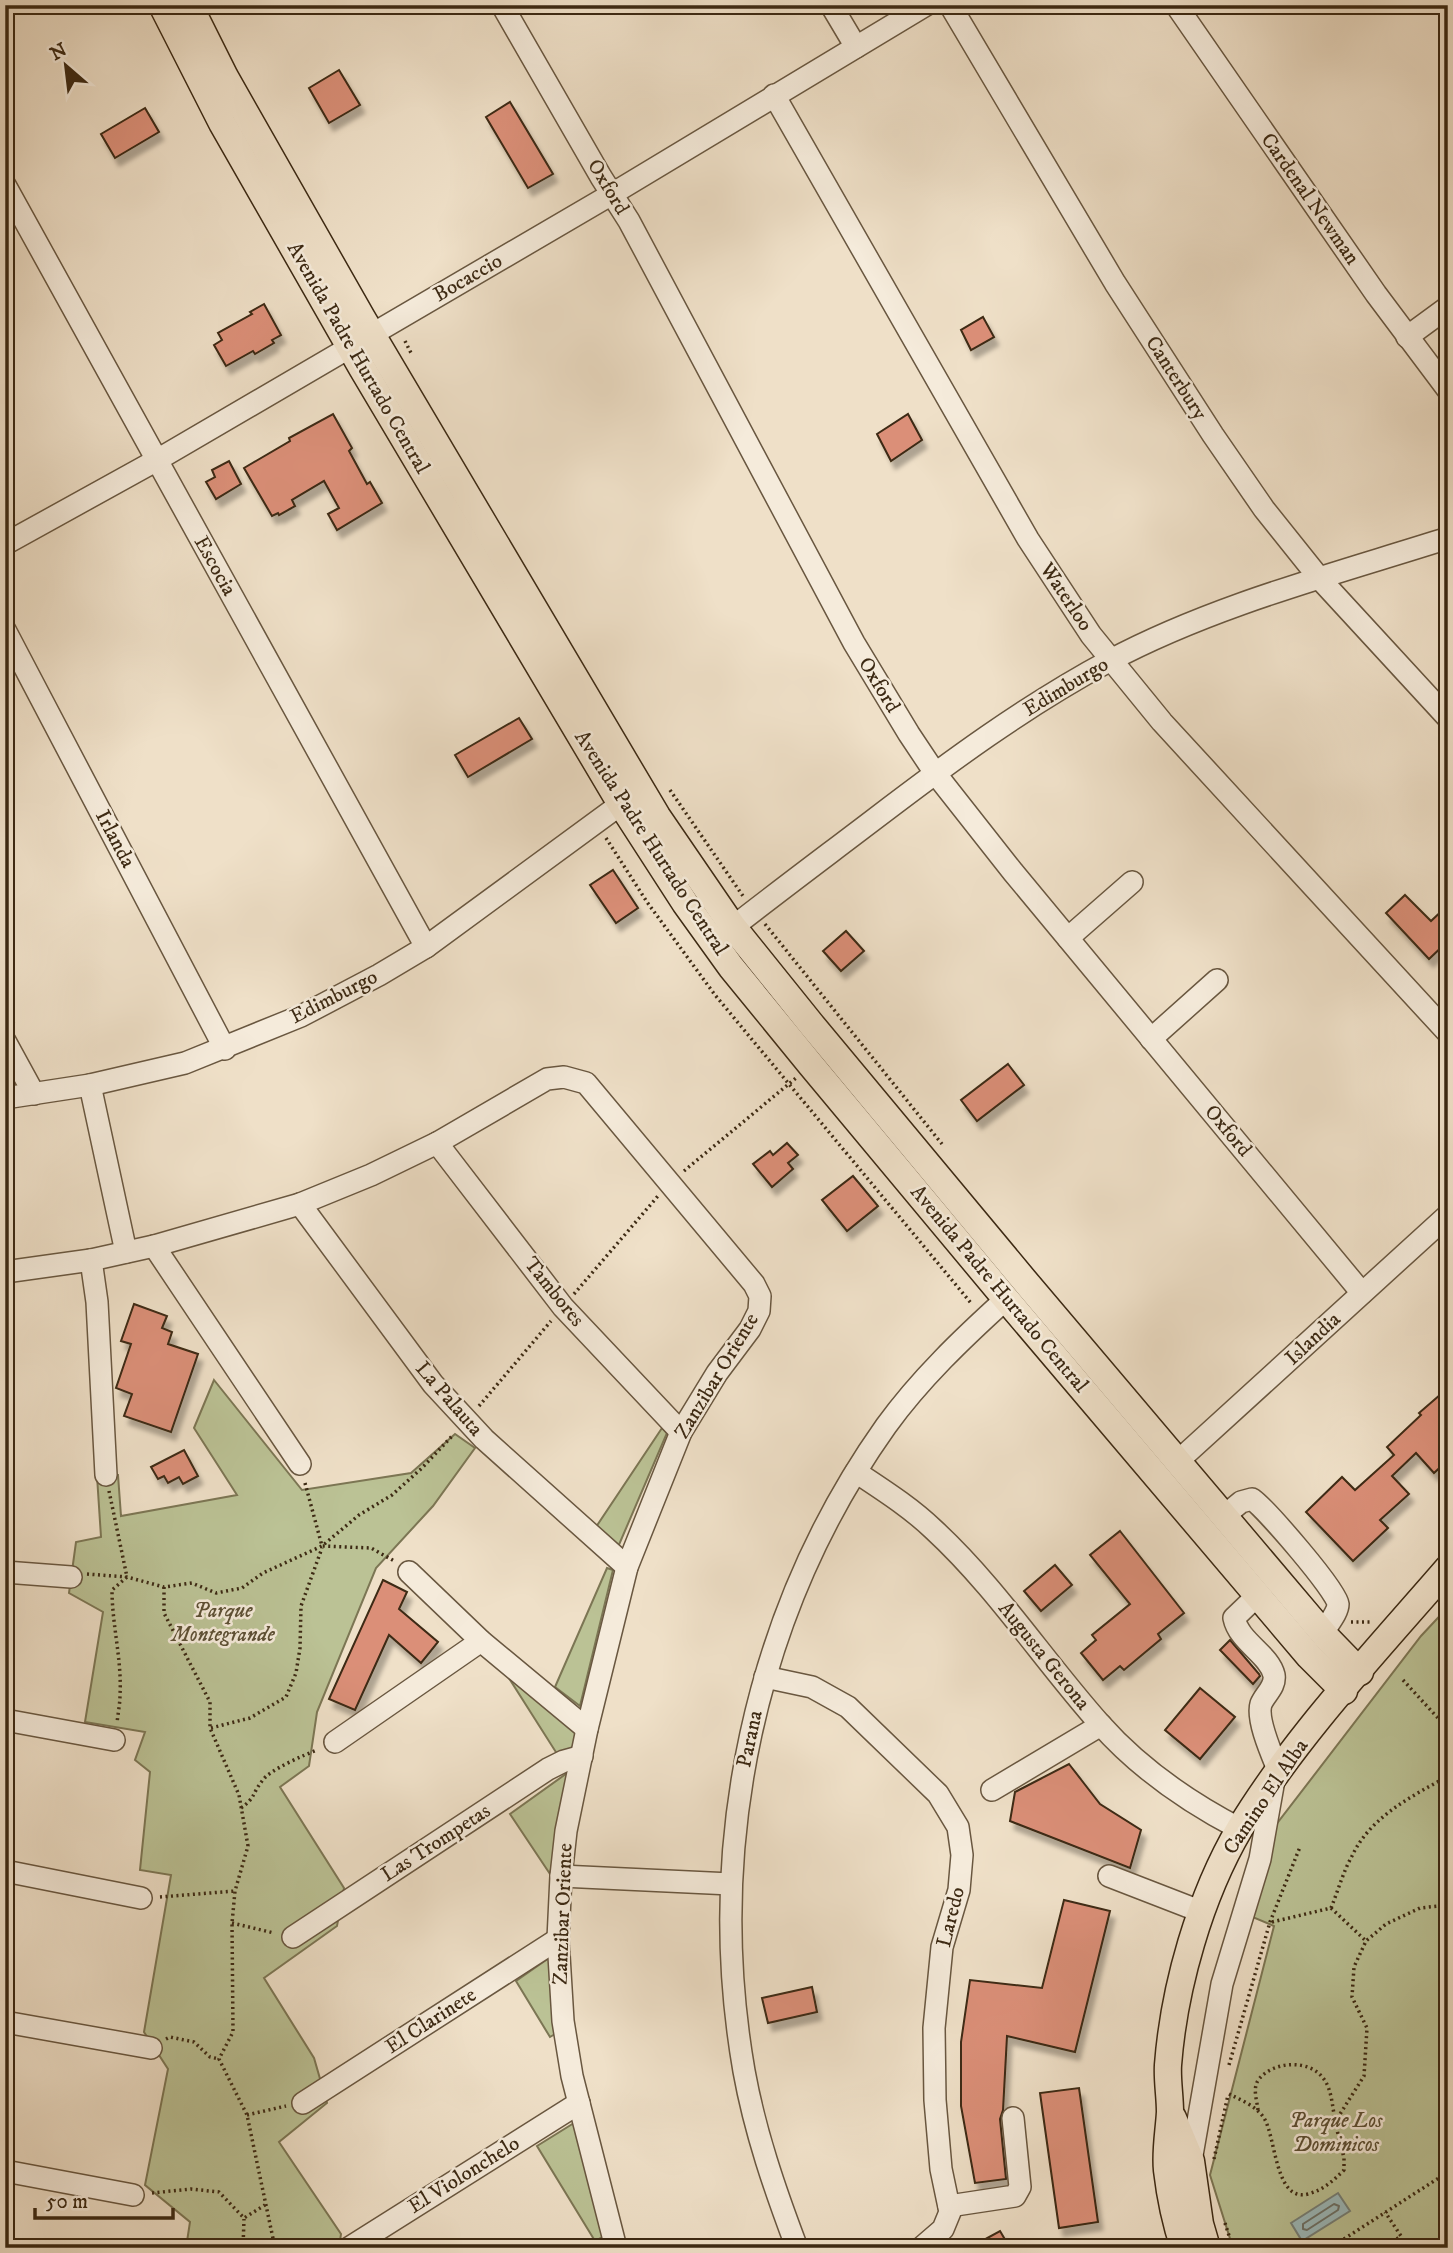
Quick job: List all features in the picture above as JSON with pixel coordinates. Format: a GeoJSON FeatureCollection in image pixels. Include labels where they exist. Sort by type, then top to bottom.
{"type":"FeatureCollection","features":[{"type":"Feature","properties":{"kind":"main road","name":"Avenida Padre Hurtado Central"},"geometry":{"type":"LineString","coordinates":[[162,5],[222,123],[657,816],[733,927],[953,1195],[1323,1633],[1352,1681]]}},
{"type":"Feature","properties":{"kind":"main road","name":"Avenida Padre Hurtado Central"},"geometry":{"type":"LineString","coordinates":[[189,5],[361,341],[621,804],[685,903],[731,967],[811,1065],[1309,1656],[1352,1681]]}},
{"type":"Feature","properties":{"kind":"main road","name":"Camino El Alba"},"geometry":{"type":"LineString","coordinates":[[1184,2248],[1167,2169],[1170,2110],[1168,2067],[1174,2013],[1202,1912],[1240,1829],[1277,1775],[1448,1568]]}},
{"type":"Feature","properties":{"kind":"main road","name":"Camino El Alba"},"geometry":{"type":"LineString","coordinates":[[1170,2110],[1202,2161],[1200,2224],[1207,2248]]}},
{"type":"Feature","properties":{"kind":"street","name":"Oxford"},"geometry":{"type":"LineString","coordinates":[[502,5],[629,221],[854,643],[935,773],[1362,1293]]}},
{"type":"Feature","properties":{"kind":"street"},"geometry":{"type":"LineString","coordinates":[[831,5],[856,47]]}},
{"type":"Feature","properties":{"kind":"street","name":"Bocaccio"},"geometry":{"type":"LineString","coordinates":[[5,544],[157,460],[361,341],[926,5]]}},
{"type":"Feature","properties":{"kind":"street","name":"Canterbury"},"geometry":{"type":"LineString","coordinates":[[950,5],[1115,282],[1264,509],[1320,579],[1448,719]]}},
{"type":"Feature","properties":{"kind":"street","name":"Cardenal Newman"},"geometry":{"type":"LineString","coordinates":[[1176,5],[1407,337],[1448,390]]}},
{"type":"Feature","properties":{"kind":"street","name":"Waterloo"},"geometry":{"type":"LineString","coordinates":[[774,96],[1028,539],[1073,609],[1162,722],[1448,1033]]}},
{"type":"Feature","properties":{"kind":"street","name":"Escocia"},"geometry":{"type":"LineString","coordinates":[[5,185],[426,947]]}},
{"type":"Feature","properties":{"kind":"street"},"geometry":{"type":"LineString","coordinates":[[1407,337],[1448,307]]}},
{"type":"Feature","properties":{"kind":"street","name":"Edimburgo"},"geometry":{"type":"LineString","coordinates":[[733,927],[935,773],[1017,716],[1111,660],[1213,615],[1448,538]]}},
{"type":"Feature","properties":{"kind":"street","name":"Irlanda"},"geometry":{"type":"LineString","coordinates":[[5,630],[225,1049]]}},
{"type":"Feature","properties":{"kind":"street","name":"Edimburgo"},"geometry":{"type":"LineString","coordinates":[[5,1098],[90,1085],[185,1063],[301,1016],[426,947],[621,804]]}},
{"type":"Feature","properties":{"kind":"street"},"geometry":{"type":"LineString","coordinates":[[1068,937],[1132,881]]}},
{"type":"Feature","properties":{"kind":"street"},"geometry":{"type":"LineString","coordinates":[[1152,1039],[1217,980]]}},
{"type":"Feature","properties":{"kind":"street"},"geometry":{"type":"LineString","coordinates":[[5,1041],[34,1094]]}},
{"type":"Feature","properties":{"kind":"street","name":"Zanzibar Oriente"},"geometry":{"type":"LineString","coordinates":[[5,1272],[91,1260],[154,1246],[300,1204],[371,1175],[438,1143],[547,1079],[564,1077],[586,1083],[754,1283],[760,1296],[759,1311],[750,1329],[717,1373],[681,1432],[627,1567],[587,1729],[566,1831],[558,1939],[563,2021],[579,2103],[616,2248]]}},
{"type":"Feature","properties":{"kind":"street"},"geometry":{"type":"LineString","coordinates":[[90,1085],[126,1252]]}},
{"type":"Feature","properties":{"kind":"street","name":"Tambores"},"geometry":{"type":"LineString","coordinates":[[438,1143],[563,1307],[681,1432]]}},
{"type":"Feature","properties":{"kind":"street","name":"La Palauta"},"geometry":{"type":"LineString","coordinates":[[300,1204],[433,1384],[466,1421],[627,1567]]}},
{"type":"Feature","properties":{"kind":"street","name":"Islandia"},"geometry":{"type":"LineString","coordinates":[[1177,1462],[1448,1215]]}},
{"type":"Feature","properties":{"kind":"street"},"geometry":{"type":"LineString","coordinates":[[154,1246],[300,1464]]}},
{"type":"Feature","properties":{"kind":"street"},"geometry":{"type":"LineString","coordinates":[[91,1260],[97,1302],[106,1475]]}},
{"type":"Feature","properties":{"kind":"street","name":"Parana"},"geometry":{"type":"LineString","coordinates":[[797,2248],[767,2164],[744,2072],[732,1979],[733,1843],[745,1759],[765,1677],[799,1582],[823,1531],[856,1472],[887,1425],[918,1387],[951,1350],[1006,1299]]}},
{"type":"Feature","properties":{"kind":"street","name":"Augusta Gerona"},"geometry":{"type":"LineString","coordinates":[[856,1472],[907,1506],[934,1530],[978,1575],[1101,1725],[1154,1775],[1183,1796],[1240,1829]]}},
{"type":"Feature","properties":{"kind":"street"},"geometry":{"type":"LineString","coordinates":[[5,1572],[71,1577]]}},
{"type":"Feature","properties":{"kind":"street"},"geometry":{"type":"LineString","coordinates":[[409,1572],[481,1641],[587,1729]]}},
{"type":"Feature","properties":{"kind":"street"},"geometry":{"type":"LineString","coordinates":[[1202,2161],[1222,1984],[1259,1859],[1277,1775],[1266,1740],[1261,1706],[1274,1683],[1274,1673],[1236,1628],[1234,1618],[1258,1595]]}},
{"type":"Feature","properties":{"kind":"street"},"geometry":{"type":"LineString","coordinates":[[335,1742],[481,1641]]}},
{"type":"Feature","properties":{"kind":"street","name":"Laredo"},"geometry":{"type":"LineString","coordinates":[[765,1677],[812,1687],[848,1707],[938,1794],[958,1827],[962,1855],[959,1890],[942,1947],[934,2028],[935,2100],[941,2169],[949,2206]]}},
{"type":"Feature","properties":{"kind":"street"},"geometry":{"type":"LineString","coordinates":[[5,1720],[114,1740]]}},
{"type":"Feature","properties":{"kind":"street"},"geometry":{"type":"LineString","coordinates":[[992,1790],[1101,1725]]}},
{"type":"Feature","properties":{"kind":"street","name":"Las Trompetas"},"geometry":{"type":"LineString","coordinates":[[293,1937],[548,1769],[582,1756]]}},
{"type":"Feature","properties":{"kind":"street"},"geometry":{"type":"LineString","coordinates":[[5,1871],[141,1898]]}},
{"type":"Feature","properties":{"kind":"street"},"geometry":{"type":"LineString","coordinates":[[561,1876],[731,1884]]}},
{"type":"Feature","properties":{"kind":"street"},"geometry":{"type":"LineString","coordinates":[[1109,1876],[1202,1912]]}},
{"type":"Feature","properties":{"kind":"street","name":"El Clarinete"},"geometry":{"type":"LineString","coordinates":[[303,2103],[558,1939]]}},
{"type":"Feature","properties":{"kind":"street"},"geometry":{"type":"LineString","coordinates":[[5,2022],[151,2048]]}},
{"type":"Feature","properties":{"kind":"street","name":"El Violonchelo"},"geometry":{"type":"LineString","coordinates":[[349,2248],[579,2103]]}},
{"type":"Feature","properties":{"kind":"street"},"geometry":{"type":"LineString","coordinates":[[922,2248],[943,2229],[950,2212],[949,2206],[1015,2196],[1018,2193],[1020,2188],[1013,2118]]}},
{"type":"Feature","properties":{"kind":"street"},"geometry":{"type":"LineString","coordinates":[[5,2171],[133,2195]]}},
{"type":"Feature","properties":{"kind":"path"},"geometry":{"type":"LineString","coordinates":[[405,341],[411,354]]}},
{"type":"Feature","properties":{"kind":"path"},"geometry":{"type":"LineString","coordinates":[[664,782],[754,911],[949,1152]]}},
{"type":"Feature","properties":{"kind":"path"},"geometry":{"type":"LineString","coordinates":[[71,1577],[92,1573],[127,1577],[164,1587],[192,1583],[216,1593],[242,1588],[263,1573],[322,1546],[359,1515],[392,1495],[422,1468],[466,1421],[670,1182],[811,1065]]}},
{"type":"Feature","properties":{"kind":"path"},"geometry":{"type":"LineString","coordinates":[[210,1728],[250,1718],[286,1697],[296,1673],[301,1606],[322,1546],[300,1464]]}},
{"type":"Feature","properties":{"kind":"path"},"geometry":{"type":"LineString","coordinates":[[106,1475],[127,1577]]}},
{"type":"Feature","properties":{"kind":"path"},"geometry":{"type":"LineString","coordinates":[[322,1546],[371,1548],[409,1572]]}},
{"type":"Feature","properties":{"kind":"path"},"geometry":{"type":"LineString","coordinates":[[114,1740],[121,1695],[112,1616],[112,1590],[127,1577]]}},
{"type":"Feature","properties":{"kind":"path"},"geometry":{"type":"LineString","coordinates":[[164,1587],[164,1613],[210,1702],[210,1728],[239,1795],[248,1846],[235,1891],[232,1923],[233,2032],[219,2059]]}},
{"type":"Feature","properties":{"kind":"path"},"geometry":{"type":"LineString","coordinates":[[1403,1680],[1448,1729]]}},
{"type":"Feature","properties":{"kind":"path"},"geometry":{"type":"LineString","coordinates":[[241,1808],[253,1800],[262,1779],[297,1758],[335,1742]]}},
{"type":"Feature","properties":{"kind":"path"},"geometry":{"type":"LineString","coordinates":[[1331,1908],[1352,1855],[1366,1833],[1394,1807],[1448,1776]]}},
{"type":"Feature","properties":{"kind":"path"},"geometry":{"type":"LineString","coordinates":[[1229,2066],[1270,1923],[1300,1847]]}},
{"type":"Feature","properties":{"kind":"path"},"geometry":{"type":"LineString","coordinates":[[141,1898],[235,1891]]}},
{"type":"Feature","properties":{"kind":"path"},"geometry":{"type":"LineString","coordinates":[[1335,2122],[1364,2076],[1367,2028],[1352,1997],[1354,1967],[1366,1941],[1386,1924],[1420,1908],[1448,1905]]}},
{"type":"Feature","properties":{"kind":"path"},"geometry":{"type":"LineString","coordinates":[[1270,1923],[1331,1908]]}},
{"type":"Feature","properties":{"kind":"path"},"geometry":{"type":"LineString","coordinates":[[1331,1908],[1366,1941]]}},
{"type":"Feature","properties":{"kind":"path"},"geometry":{"type":"LineString","coordinates":[[232,1923],[293,1937]]}},
{"type":"Feature","properties":{"kind":"path"},"geometry":{"type":"LineString","coordinates":[[151,2048],[170,2037],[194,2042],[210,2057],[219,2059]]}},
{"type":"Feature","properties":{"kind":"path"},"geometry":{"type":"LineString","coordinates":[[219,2059],[247,2115],[275,2248]]}},
{"type":"Feature","properties":{"kind":"path"},"geometry":{"type":"LineString","coordinates":[[1285,2065],[1302,2065],[1314,2069],[1329,2089],[1335,2122],[1344,2158],[1344,2170],[1317,2192],[1302,2195],[1290,2191],[1282,2180],[1271,2132],[1258,2110],[1255,2091],[1258,2079],[1272,2069],[1285,2065]]}},
{"type":"Feature","properties":{"kind":"path"},"geometry":{"type":"LineString","coordinates":[[1222,2092],[1258,2110]]}},
{"type":"Feature","properties":{"kind":"path"},"geometry":{"type":"LineString","coordinates":[[1202,2161],[1228,2094]]}},
{"type":"Feature","properties":{"kind":"path"},"geometry":{"type":"LineString","coordinates":[[247,2115],[303,2103]]}},
{"type":"Feature","properties":{"kind":"path"},"geometry":{"type":"LineString","coordinates":[[1330,2248],[1448,2172]]}},
{"type":"Feature","properties":{"kind":"path"},"geometry":{"type":"LineString","coordinates":[[133,2195],[191,2189],[219,2192],[244,2218],[243,2248]]}},
{"type":"Feature","properties":{"kind":"path"},"geometry":{"type":"LineString","coordinates":[[244,2218],[265,2205]]}},
{"type":"Feature","properties":{"kind":"path"},"geometry":{"type":"LineString","coordinates":[[1221,2211],[1233,2248]]}},
{"type":"Feature","properties":{"kind":"path"},"geometry":{"type":"LineString","coordinates":[[1383,2248],[1401,2236],[1385,2213]]}},
{"type":"Feature","properties":{"kind":"green space","name":"Parque Montegrande"},"geometry":{"type":"Polygon","coordinates":[[[214,1380],[302,1490],[411,1473],[455,1434],[475,1448],[433,1506],[376,1568],[317,1712],[309,1766],[280,1787],[344,1888],[337,1926],[264,1978],[314,2058],[327,2103],[279,2142],[341,2234],[339,2248],[186,2248],[190,2222],[145,2185],[168,2069],[144,2032],[171,1875],[140,1870],[150,1772],[135,1760],[145,1732],[85,1722],[103,1612],[69,1593],[76,1542],[101,1537],[97,1476],[118,1475],[121,1516],[237,1495],[194,1428],[214,1380]]]}},
{"type":"Feature","properties":{"kind":"green space"},"geometry":{"type":"Polygon","coordinates":[[[662,1428],[667,1433],[618,1547],[596,1527],[662,1428]]]}},
{"type":"Feature","properties":{"kind":"green space"},"geometry":{"type":"Polygon","coordinates":[[[607,1568],[613,1570],[580,1706],[555,1687],[607,1568]]]}},
{"type":"Feature","properties":{"kind":"green space","name":"Parque Los Dominicos"},"geometry":{"type":"Polygon","coordinates":[[[1448,1607],[1448,2248],[1233,2248],[1210,2175],[1274,1926],[1250,1916],[1272,1830],[1421,1636],[1448,1607]]]}},
{"type":"Feature","properties":{"kind":"green space"},"geometry":{"type":"Polygon","coordinates":[[[500,1664],[581,1734],[575,1747],[559,1757],[500,1664]]]}},
{"type":"Feature","properties":{"kind":"green space"},"geometry":{"type":"Polygon","coordinates":[[[570,1771],[550,1874],[510,1814],[570,1771]]]}},
{"type":"Feature","properties":{"kind":"green space"},"geometry":{"type":"Polygon","coordinates":[[[549,1958],[555,2034],[550,2037],[516,1981],[549,1958]]]}},
{"type":"Feature","properties":{"kind":"green space"},"geometry":{"type":"Polygon","coordinates":[[[574,2123],[603,2237],[595,2241],[537,2146],[574,2123]]]}},
{"type":"Feature","properties":{"kind":"water"},"geometry":{"type":"Polygon","coordinates":[[[1338,2193],[1350,2211],[1302,2241],[1291,2223],[1338,2193]]]}},
{"type":"Feature","properties":{"kind":"building"},"geometry":{"type":"Polygon","coordinates":[[[339,70],[360,105],[329,123],[309,88],[339,70]]]}},
{"type":"Feature","properties":{"kind":"building"},"geometry":{"type":"Polygon","coordinates":[[[510,102],[553,174],[528,188],[486,117],[510,102]]]}},
{"type":"Feature","properties":{"kind":"building"},"geometry":{"type":"Polygon","coordinates":[[[145,108],[159,132],[115,158],[101,134],[145,108]]]}},
{"type":"Feature","properties":{"kind":"building"},"geometry":{"type":"Polygon","coordinates":[[[264,304],[281,335],[272,340],[274,343],[255,354],[253,351],[226,366],[214,345],[222,340],[218,333],[264,304]]]}},
{"type":"Feature","properties":{"kind":"building"},"geometry":{"type":"Polygon","coordinates":[[[983,317],[994,337],[971,350],[961,330],[983,317]]]}},
{"type":"Feature","properties":{"kind":"building"},"geometry":{"type":"Polygon","coordinates":[[[333,414],[352,448],[349,451],[367,484],[370,482],[382,503],[337,530],[328,514],[339,508],[324,481],[292,500],[295,506],[272,516],[244,468],[290,441],[289,438],[333,414]]]}},
{"type":"Feature","properties":{"kind":"building"},"geometry":{"type":"Polygon","coordinates":[[[908,414],[922,440],[891,461],[877,434],[908,414]]]}},
{"type":"Feature","properties":{"kind":"building"},"geometry":{"type":"Polygon","coordinates":[[[229,461],[241,484],[216,499],[206,482],[215,477],[212,470],[229,461]]]}},
{"type":"Feature","properties":{"kind":"building"},"geometry":{"type":"Polygon","coordinates":[[[519,718],[532,739],[468,777],[455,755],[519,718]]]}},
{"type":"Feature","properties":{"kind":"building"},"geometry":{"type":"Polygon","coordinates":[[[613,870],[638,908],[616,923],[590,885],[613,870]]]}},
{"type":"Feature","properties":{"kind":"building"},"geometry":{"type":"Polygon","coordinates":[[[1405,895],[1431,921],[1448,905],[1448,941],[1429,959],[1386,913],[1405,895]]]}},
{"type":"Feature","properties":{"kind":"building"},"geometry":{"type":"Polygon","coordinates":[[[846,931],[864,951],[841,971],[823,951],[846,931]]]}},
{"type":"Feature","properties":{"kind":"building"},"geometry":{"type":"Polygon","coordinates":[[[1008,1064],[1024,1085],[977,1121],[961,1100],[1008,1064]]]}},
{"type":"Feature","properties":{"kind":"building"},"geometry":{"type":"Polygon","coordinates":[[[787,1143],[798,1155],[788,1163],[793,1169],[772,1187],[753,1164],[770,1151],[773,1155],[787,1143]]]}},
{"type":"Feature","properties":{"kind":"building"},"geometry":{"type":"Polygon","coordinates":[[[853,1176],[878,1206],[847,1231],[822,1200],[853,1176]]]}},
{"type":"Feature","properties":{"kind":"building"},"geometry":{"type":"Polygon","coordinates":[[[134,1304],[167,1316],[162,1328],[172,1332],[168,1344],[198,1354],[171,1432],[124,1416],[132,1394],[116,1388],[131,1344],[121,1341],[134,1304]]]}},
{"type":"Feature","properties":{"kind":"building"},"geometry":{"type":"Polygon","coordinates":[[[1448,1388],[1448,1460],[1434,1473],[1416,1453],[1392,1476],[1409,1494],[1380,1520],[1388,1528],[1353,1561],[1306,1512],[1342,1477],[1355,1490],[1394,1455],[1387,1447],[1421,1415],[1419,1413],[1448,1388]]]}},
{"type":"Feature","properties":{"kind":"building"},"geometry":{"type":"Polygon","coordinates":[[[184,1450],[198,1476],[183,1484],[179,1477],[168,1483],[164,1476],[158,1479],[151,1467],[184,1450]]]}},
{"type":"Feature","properties":{"kind":"building"},"geometry":{"type":"Polygon","coordinates":[[[1120,1531],[1184,1613],[1158,1634],[1161,1639],[1124,1670],[1120,1666],[1103,1680],[1081,1653],[1096,1640],[1092,1635],[1130,1604],[1090,1555],[1120,1531]]]}},
{"type":"Feature","properties":{"kind":"building"},"geometry":{"type":"Polygon","coordinates":[[[1055,1565],[1072,1585],[1041,1611],[1024,1591],[1055,1565]]]}},
{"type":"Feature","properties":{"kind":"building"},"geometry":{"type":"Polygon","coordinates":[[[383,1580],[407,1592],[399,1609],[438,1642],[421,1663],[389,1635],[355,1710],[329,1699],[383,1580]]]}},
{"type":"Feature","properties":{"kind":"building"},"geometry":{"type":"Polygon","coordinates":[[[1230,1640],[1259,1674],[1253,1684],[1220,1650],[1230,1640]]]}},
{"type":"Feature","properties":{"kind":"building"},"geometry":{"type":"Polygon","coordinates":[[[1200,1688],[1235,1717],[1200,1759],[1165,1730],[1200,1688]]]}},
{"type":"Feature","properties":{"kind":"building"},"geometry":{"type":"Polygon","coordinates":[[[1069,1764],[1100,1804],[1141,1830],[1130,1868],[1010,1821],[1015,1792],[1069,1764]]]}},
{"type":"Feature","properties":{"kind":"building"},"geometry":{"type":"Polygon","coordinates":[[[1064,1900],[1110,1911],[1075,2052],[1007,2036],[1003,2110],[1000,2119],[1006,2179],[975,2183],[961,2106],[961,2042],[970,1980],[1042,1988],[1064,1900]]]}},
{"type":"Feature","properties":{"kind":"building"},"geometry":{"type":"Polygon","coordinates":[[[812,1987],[817,2012],[768,2023],[762,1998],[812,1987]]]}},
{"type":"Feature","properties":{"kind":"building"},"geometry":{"type":"Polygon","coordinates":[[[1079,2088],[1098,2222],[1059,2228],[1040,2093],[1079,2088]]]}},
{"type":"Feature","properties":{"kind":"building"},"geometry":{"type":"Polygon","coordinates":[[[1000,2231],[1010,2248],[969,2248],[1000,2231]]]}}]}
